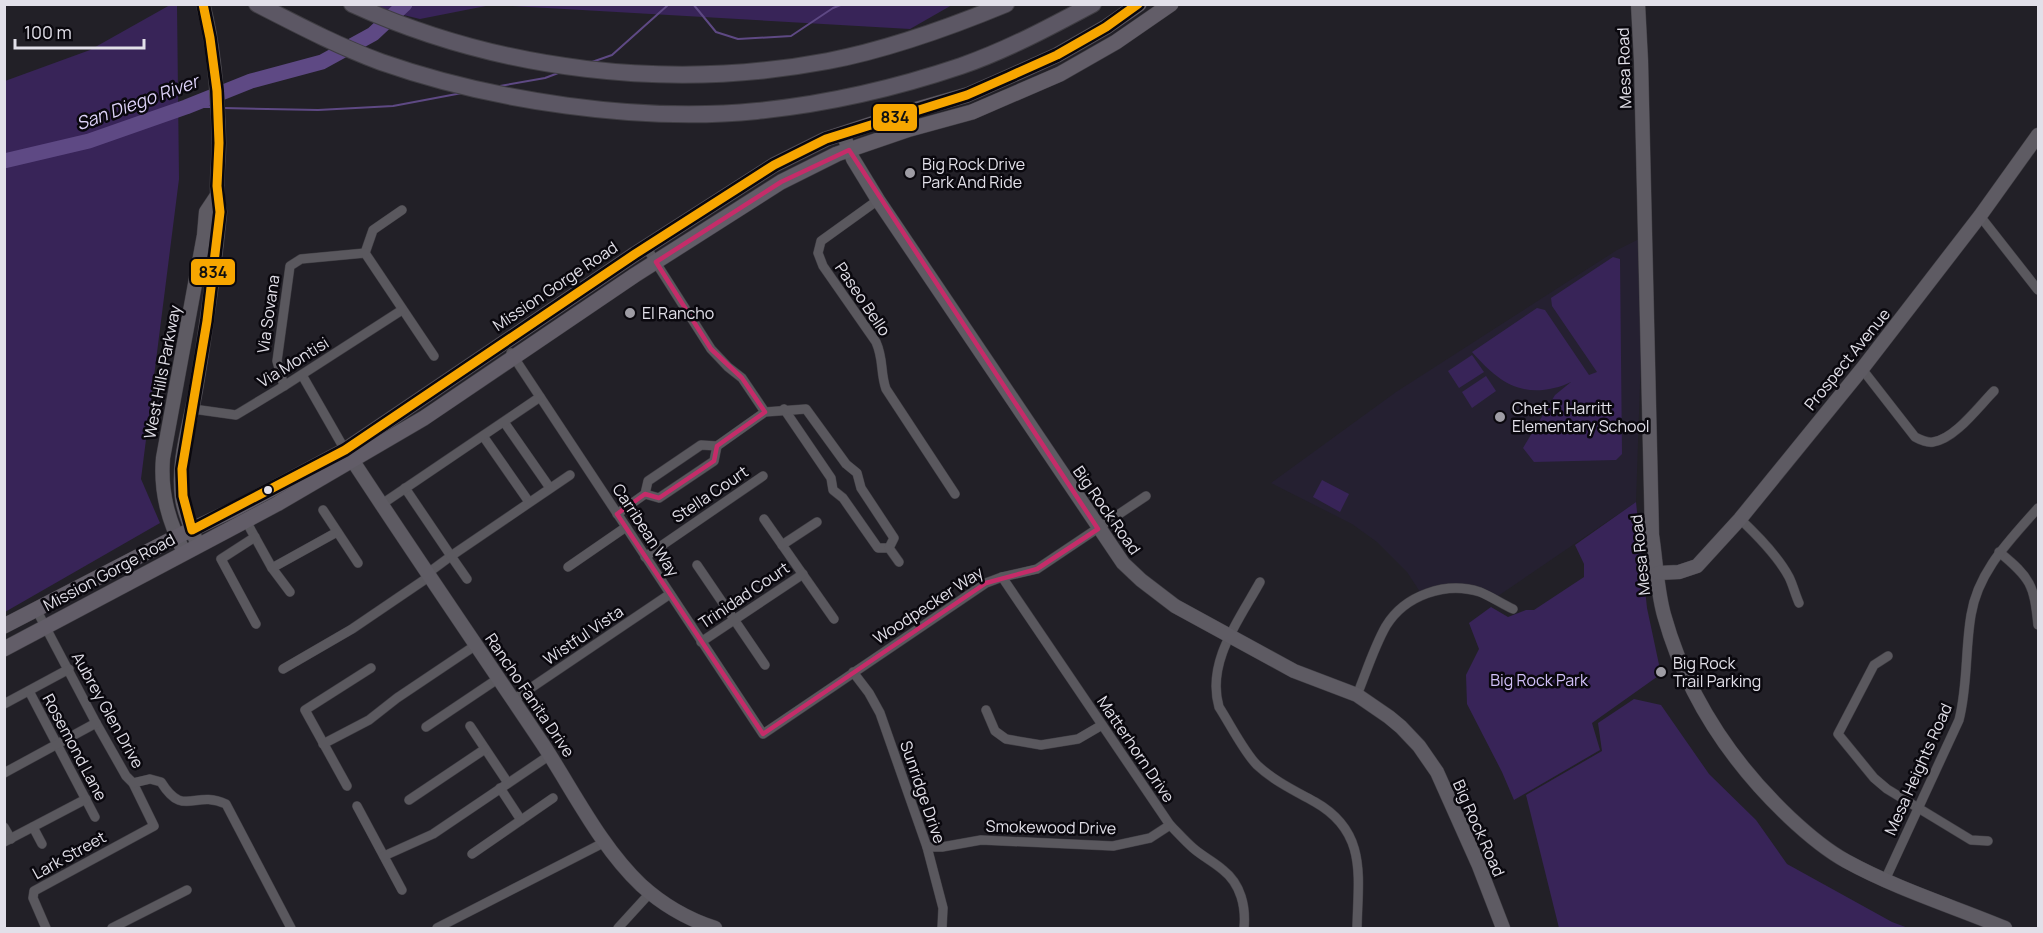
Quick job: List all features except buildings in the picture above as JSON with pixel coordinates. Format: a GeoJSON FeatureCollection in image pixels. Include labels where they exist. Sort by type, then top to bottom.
{"type":"FeatureCollection","features":[{"type":"Feature","properties":{"kind":"highway"},"geometry":{"type":"LineString","coordinates":[[257,4],[306,29],[381,62],[450,82],[513,97],[589,108],[704,113],[755,111],[806,105],[866,93],[913,80],[962,66],[1028,39],[1093,4]]}},
{"type":"Feature","properties":{"kind":"highway"},"geometry":{"type":"LineString","coordinates":[[352,4],[425,33],[485,51],[543,63],[647,74],[732,72],[827,61],[935,32],[1006,4]]}},
{"type":"Feature","properties":{"kind":"main road","name":"Mission Gorge Road"},"geometry":{"type":"LineString","coordinates":[[4,649],[246,521],[349,455],[504,343],[588,286],[774,165],[811,145],[967,95],[1057,56],[1139,4]]}},
{"type":"Feature","properties":{"kind":"main road","name":"Mission Gorge Road"},"geometry":{"type":"LineString","coordinates":[[4,626],[176,537],[424,418],[656,262],[781,182],[818,162],[910,129],[972,112],[1060,74],[1116,42],[1171,4]]}},
{"type":"Feature","properties":{"kind":"main road"},"geometry":{"type":"LineString","coordinates":[[564,324],[562,318],[564,313],[590,293],[588,286]]}},
{"type":"Feature","properties":{"kind":"street","name":"West Hills Parkway"},"geometry":{"type":"LineString","coordinates":[[198,545],[182,499],[181,476],[183,453],[193,409],[208,315],[220,212],[216,197],[217,89],[203,4]]}},
{"type":"Feature","properties":{"kind":"street","name":"Mesa Road"},"geometry":{"type":"LineString","coordinates":[[1638,4],[1652,535],[1663,612],[1676,655],[1698,703],[1728,748],[1763,793],[1805,832],[1844,860],[1885,880],[2005,928]]}},
{"type":"Feature","properties":{"kind":"street","name":"Big Rock Road"},"geometry":{"type":"LineString","coordinates":[[843,133],[849,150],[878,200],[1115,553],[1141,580],[1175,606],[1294,671],[1358,695],[1401,727],[1431,763],[1479,866],[1503,928]]}},
{"type":"Feature","properties":{"kind":"street","name":"Prospect Avenue"},"geometry":{"type":"LineString","coordinates":[[1658,573],[1679,572],[1698,566],[1740,519],[1862,369],[1980,216],[2038,135]]}},
{"type":"Feature","properties":{"kind":"street","name":"West Hills Parkway"},"geometry":{"type":"LineString","coordinates":[[184,552],[176,537],[164,499],[161,476],[204,235],[206,212],[216,197]]}},
{"type":"Feature","properties":{"kind":"street","name":"Paseo Bello"},"geometry":{"type":"LineString","coordinates":[[878,200],[821,241],[818,253],[823,266],[876,342],[882,356],[882,378],[886,389],[955,494]]}},
{"type":"Feature","properties":{"kind":"street"},"geometry":{"type":"LineString","coordinates":[[402,210],[373,230],[365,253],[434,356]]}},
{"type":"Feature","properties":{"kind":"street"},"geometry":{"type":"LineString","coordinates":[[1980,216],[2038,290]]}},
{"type":"Feature","properties":{"kind":"street"},"geometry":{"type":"LineString","coordinates":[[646,247],[711,349],[742,378],[765,412]]}},
{"type":"Feature","properties":{"kind":"street","name":"Via Sovana"},"geometry":{"type":"LineString","coordinates":[[284,386],[277,361],[290,266],[301,259],[365,253]]}},
{"type":"Feature","properties":{"kind":"street","name":"Via Montisi"},"geometry":{"type":"LineString","coordinates":[[193,409],[236,415],[402,310]]}},
{"type":"Feature","properties":{"kind":"street","name":"Carribean Way"},"geometry":{"type":"LineString","coordinates":[[504,343],[763,734]]}},
{"type":"Feature","properties":{"kind":"street"},"geometry":{"type":"LineString","coordinates":[[1862,369],[1915,437],[1926,442],[1934,442],[1950,436],[1994,391]]}},
{"type":"Feature","properties":{"kind":"street"},"geometry":{"type":"LineString","coordinates":[[302,375],[349,455]]}},
{"type":"Feature","properties":{"kind":"street"},"geometry":{"type":"LineString","coordinates":[[382,504],[540,398]]}},
{"type":"Feature","properties":{"kind":"street"},"geometry":{"type":"LineString","coordinates":[[787,409],[831,478],[833,490],[843,498],[878,548],[889,548]]}},
{"type":"Feature","properties":{"kind":"street"},"geometry":{"type":"LineString","coordinates":[[617,514],[645,494],[648,481],[700,445],[717,446],[765,412],[806,409],[846,464],[857,473],[860,485],[894,538],[889,548]]}},
{"type":"Feature","properties":{"kind":"street"},"geometry":{"type":"LineString","coordinates":[[504,422],[550,488]]}},
{"type":"Feature","properties":{"kind":"street"},"geometry":{"type":"LineString","coordinates":[[483,436],[529,502]]}},
{"type":"Feature","properties":{"kind":"street"},"geometry":{"type":"LineString","coordinates":[[645,494],[659,498],[714,461],[717,446]]}},
{"type":"Feature","properties":{"kind":"street","name":"Rancho Fanita Drive"},"geometry":{"type":"LineString","coordinates":[[349,455],[550,755],[605,842],[650,893],[679,913],[715,928]]}},
{"type":"Feature","properties":{"kind":"street"},"geometry":{"type":"LineString","coordinates":[[283,669],[352,629],[451,556],[570,475]]}},
{"type":"Feature","properties":{"kind":"street","name":"Stella Court"},"geometry":{"type":"LineString","coordinates":[[645,556],[763,476]]}},
{"type":"Feature","properties":{"kind":"street"},"geometry":{"type":"LineString","coordinates":[[843,498],[854,494],[860,485]]}},
{"type":"Feature","properties":{"kind":"street"},"geometry":{"type":"LineString","coordinates":[[405,488],[467,579]]}},
{"type":"Feature","properties":{"kind":"street","name":"Woodpecker Way"},"geometry":{"type":"LineString","coordinates":[[763,734],[986,583],[1037,569],[1146,496]]}},
{"type":"Feature","properties":{"kind":"street","name":"Mesa Heights Road"},"geometry":{"type":"LineString","coordinates":[[1885,880],[1959,720],[1965,698],[1973,604],[1981,581],[1999,552],[2038,508]]}},
{"type":"Feature","properties":{"kind":"street"},"geometry":{"type":"LineString","coordinates":[[323,510],[358,563]]}},
{"type":"Feature","properties":{"kind":"street"},"geometry":{"type":"LineString","coordinates":[[764,519],[834,619]]}},
{"type":"Feature","properties":{"kind":"street"},"geometry":{"type":"LineString","coordinates":[[1740,519],[1790,578],[1790,585],[1799,603]]}},
{"type":"Feature","properties":{"kind":"street"},"geometry":{"type":"LineString","coordinates":[[246,521],[272,568],[290,592]]}},
{"type":"Feature","properties":{"kind":"street"},"geometry":{"type":"LineString","coordinates":[[782,545],[817,522]]}},
{"type":"Feature","properties":{"kind":"street"},"geometry":{"type":"LineString","coordinates":[[568,567],[626,527]]}},
{"type":"Feature","properties":{"kind":"street"},"geometry":{"type":"LineString","coordinates":[[272,568],[337,532]]}},
{"type":"Feature","properties":{"kind":"street"},"geometry":{"type":"LineString","coordinates":[[255,537],[221,559],[256,624]]}},
{"type":"Feature","properties":{"kind":"street"},"geometry":{"type":"LineString","coordinates":[[889,548],[899,562]]}},
{"type":"Feature","properties":{"kind":"street"},"geometry":{"type":"LineString","coordinates":[[1999,552],[2028,579],[2034,594],[2038,625]]}},
{"type":"Feature","properties":{"kind":"street"},"geometry":{"type":"LineString","coordinates":[[697,565],[765,664]]}},
{"type":"Feature","properties":{"kind":"street","name":"Trinidad Court"},"geometry":{"type":"LineString","coordinates":[[701,642],[803,574]]}},
{"type":"Feature","properties":{"kind":"street","name":"Matterhorn Drive"},"geometry":{"type":"LineString","coordinates":[[1002,577],[1170,825],[1193,849],[1224,870],[1233,880],[1240,892],[1245,928]]}},
{"type":"Feature","properties":{"kind":"street"},"geometry":{"type":"LineString","coordinates":[[1260,582],[1217,664],[1215,690],[1219,707],[1256,764],[1276,780],[1328,810],[1347,833],[1358,858],[1357,928]]}},
{"type":"Feature","properties":{"kind":"street"},"geometry":{"type":"LineString","coordinates":[[1358,695],[1386,628],[1398,612],[1413,600],[1431,592],[1461,589],[1477,591],[1513,609]]}},
{"type":"Feature","properties":{"kind":"street","name":"Wistful Vista"},"geometry":{"type":"LineString","coordinates":[[513,700],[670,594]]}},
{"type":"Feature","properties":{"kind":"street","name":"Aubrey Glen Drive"},"geometry":{"type":"LineString","coordinates":[[36,609],[96,723],[126,776],[133,783],[154,826]]}},
{"type":"Feature","properties":{"kind":"street"},"geometry":{"type":"LineString","coordinates":[[323,744],[369,720],[397,698],[476,645]]}},
{"type":"Feature","properties":{"kind":"street"},"geometry":{"type":"LineString","coordinates":[[1888,656],[1874,665],[1838,734],[1874,778],[1887,789],[1971,840],[1988,841]]}},
{"type":"Feature","properties":{"kind":"street"},"geometry":{"type":"LineString","coordinates":[[347,786],[305,710],[371,668]]}},
{"type":"Feature","properties":{"kind":"street"},"geometry":{"type":"LineString","coordinates":[[4,704],[69,669]]}},
{"type":"Feature","properties":{"kind":"street","name":"Sunridge Drive"},"geometry":{"type":"LineString","coordinates":[[853,672],[869,693],[880,713],[927,847],[943,908],[942,928]]}},
{"type":"Feature","properties":{"kind":"street"},"geometry":{"type":"LineString","coordinates":[[426,727],[499,678]]}},
{"type":"Feature","properties":{"kind":"street","name":"Rosemond Lane"},"geometry":{"type":"LineString","coordinates":[[29,691],[95,816]]}},
{"type":"Feature","properties":{"kind":"street"},"geometry":{"type":"LineString","coordinates":[[986,710],[995,731],[1006,739],[1041,746],[1078,739],[1102,725]]}},
{"type":"Feature","properties":{"kind":"street"},"geometry":{"type":"LineString","coordinates":[[4,773],[96,723]]}},
{"type":"Feature","properties":{"kind":"street"},"geometry":{"type":"LineString","coordinates":[[470,726],[485,748],[521,820]]}},
{"type":"Feature","properties":{"kind":"street"},"geometry":{"type":"LineString","coordinates":[[409,800],[485,748]]}},
{"type":"Feature","properties":{"kind":"street"},"geometry":{"type":"LineString","coordinates":[[384,856],[433,834],[550,755]]}},
{"type":"Feature","properties":{"kind":"street"},"geometry":{"type":"LineString","coordinates":[[133,783],[150,778],[161,782],[169,796],[180,802],[215,799],[226,804],[291,928]]}},
{"type":"Feature","properties":{"kind":"street"},"geometry":{"type":"LineString","coordinates":[[472,854],[553,798]]}},
{"type":"Feature","properties":{"kind":"street"},"geometry":{"type":"LineString","coordinates":[[4,827],[8,840],[86,799]]}},
{"type":"Feature","properties":{"kind":"street"},"geometry":{"type":"LineString","coordinates":[[357,806],[402,890]]}},
{"type":"Feature","properties":{"kind":"street","name":"Smokewood Drive"},"geometry":{"type":"LineString","coordinates":[[927,847],[942,847],[981,840],[1113,846],[1150,838],[1170,825]]}},
{"type":"Feature","properties":{"kind":"street","name":"Lark Street"},"geometry":{"type":"LineString","coordinates":[[46,928],[33,898],[34,891],[154,826]]}},
{"type":"Feature","properties":{"kind":"street"},"geometry":{"type":"LineString","coordinates":[[33,827],[42,844]]}},
{"type":"Feature","properties":{"kind":"street"},"geometry":{"type":"LineString","coordinates":[[437,928],[605,842]]}},
{"type":"Feature","properties":{"kind":"street"},"geometry":{"type":"LineString","coordinates":[[112,928],[187,890]]}},
{"type":"Feature","properties":{"kind":"street"},"geometry":{"type":"LineString","coordinates":[[618,928],[650,893]]}},
{"type":"Feature","properties":{"kind":"highlighted area"},"geometry":{"type":"Polygon","coordinates":[[[849,150],[1098,529],[1037,569],[986,583],[763,734],[617,514],[645,494],[659,498],[714,461],[717,446],[765,412],[742,378],[711,349],[656,262],[781,182],[849,150]]]}},
{"type":"Feature","properties":{"kind":"shaded area","name":"Chet F. Harritt Elementary School"},"geometry":{"type":"Polygon","coordinates":[[[1645,236],[1636,502],[1495,598],[1461,589],[1422,595],[1407,572],[1377,542],[1352,524],[1271,483],[1396,392],[1617,250],[1645,236]]]}},
{"type":"Feature","properties":{"kind":"green space"},"geometry":{"type":"Polygon","coordinates":[[[170,5],[177,5],[179,179],[141,479],[160,523],[5,612],[5,81],[90,50],[170,5]]]}},
{"type":"Feature","properties":{"kind":"green space"},"geometry":{"type":"Polygon","coordinates":[[[362,5],[491,5],[420,19],[362,5]]]}},
{"type":"Feature","properties":{"kind":"green space"},"geometry":{"type":"Polygon","coordinates":[[[495,5],[952,5],[910,29],[495,5]]]}},
{"type":"Feature","properties":{"kind":"green space"},"geometry":{"type":"Polygon","coordinates":[[[1613,257],[1620,259],[1622,454],[1616,460],[1534,462],[1523,448],[1555,395],[1571,382],[1556,388],[1541,390],[1518,387],[1498,377],[1472,352],[1537,308],[1545,310],[1589,375],[1597,372],[1552,306],[1551,298],[1613,257]]]}},
{"type":"Feature","properties":{"kind":"green space"},"geometry":{"type":"Polygon","coordinates":[[[1472,355],[1484,372],[1459,388],[1448,371],[1472,355]]]}},
{"type":"Feature","properties":{"kind":"green space"},"geometry":{"type":"Polygon","coordinates":[[[1486,376],[1496,391],[1472,408],[1462,392],[1486,376]]]}},
{"type":"Feature","properties":{"kind":"green space"},"geometry":{"type":"Polygon","coordinates":[[[1322,480],[1349,494],[1340,512],[1313,497],[1322,480]]]}},
{"type":"Feature","properties":{"kind":"green space","name":"Big Rock Park"},"geometry":{"type":"Polygon","coordinates":[[[1636,502],[1647,608],[1661,674],[1592,723],[1600,750],[1514,800],[1467,704],[1466,675],[1479,649],[1469,623],[1491,607],[1508,617],[1526,610],[1534,610],[1584,577],[1584,564],[1575,545],[1636,502]]]}},
{"type":"Feature","properties":{"kind":"green space"},"geometry":{"type":"Polygon","coordinates":[[[1634,699],[1661,705],[1709,774],[1756,820],[1787,864],[1892,922],[1908,928],[1559,928],[1526,795],[1602,751],[1598,723],[1634,699]]]}},
{"type":"Feature","properties":{"kind":"waterway","name":"San Diego River"},"geometry":{"type":"LineString","coordinates":[[4,161],[89,141],[186,107],[251,81],[322,62],[373,34],[405,4]]}},
{"type":"Feature","properties":{"kind":"waterway"},"geometry":{"type":"LineString","coordinates":[[592,62],[612,55],[668,5],[674,4]]}},
{"type":"Feature","properties":{"kind":"waterway"},"geometry":{"type":"LineString","coordinates":[[693,4],[716,32],[738,39],[791,36],[833,8],[843,4]]}},
{"type":"Feature","properties":{"kind":"waterway"},"geometry":{"type":"LineString","coordinates":[[500,86],[545,78],[561,72]]}},
{"type":"Feature","properties":{"kind":"waterway"},"geometry":{"type":"LineString","coordinates":[[223,108],[318,110],[393,106],[462,93]]}},
{"type":"Feature","properties":{"kind":"waterway"},"geometry":{"type":"LineString","coordinates":[[186,107],[214,107]]}},
{"type":"Feature","properties":{"kind":"transit line","name":"834"},"geometry":{"type":"LineString","coordinates":[[203,4],[217,91],[219,143],[217,186],[220,212],[207,321],[182,469],[183,496],[192,530],[345,450],[635,254],[774,165],[826,139],[967,95],[1008,77],[1057,55],[1106,27],[1138,4]]}},
{"type":"Feature","properties":{"kind":"place","name":"Big Rock Drive Park And Ride"},"geometry":{"type":"Point","coordinates":[910,173]}},
{"type":"Feature","properties":{"kind":"place","name":"El Rancho"},"geometry":{"type":"Point","coordinates":[630,313]}},
{"type":"Feature","properties":{"kind":"place","name":"Chet F. Harritt Elementary School"},"geometry":{"type":"Point","coordinates":[1500,417]}},
{"type":"Feature","properties":{"kind":"place","name":"Big Rock Trail Parking"},"geometry":{"type":"Point","coordinates":[1661,672]}}]}
